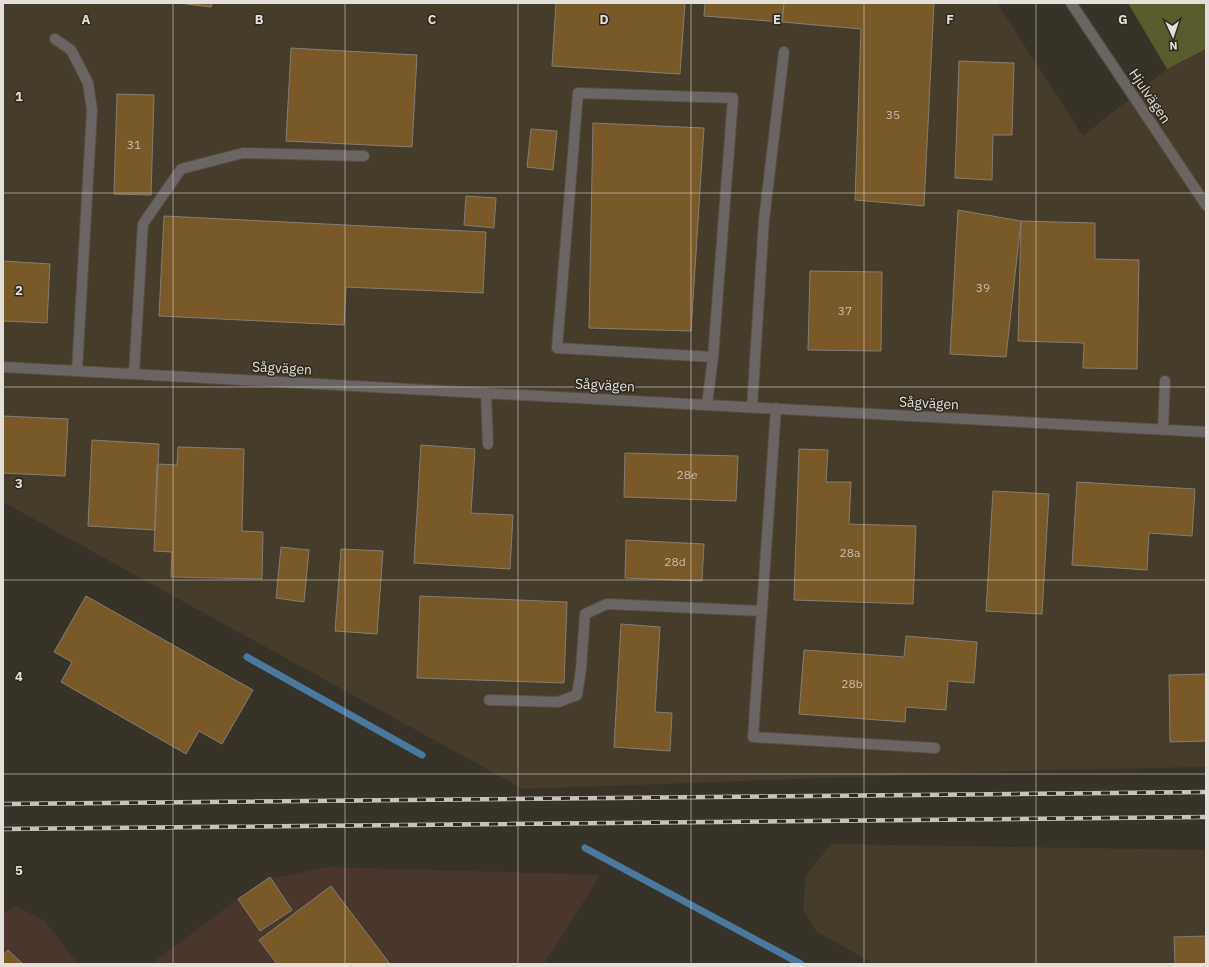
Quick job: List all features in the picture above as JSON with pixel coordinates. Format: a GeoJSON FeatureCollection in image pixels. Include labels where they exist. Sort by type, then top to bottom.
{"type":"FeatureCollection","features":[{"type":"Feature","properties":{"kind":"street","name":"Hjulvägen"},"geometry":{"type":"LineString","coordinates":[[1071,3],[1206,205]]}},
{"type":"Feature","properties":{"kind":"street"},"geometry":{"type":"LineString","coordinates":[[55,39],[71,50],[88,83],[92,110],[77,371]]}},
{"type":"Feature","properties":{"kind":"street"},"geometry":{"type":"LineString","coordinates":[[752,407],[764,220],[784,52]]}},
{"type":"Feature","properties":{"kind":"street"},"geometry":{"type":"LineString","coordinates":[[708,405],[713,357],[733,98],[578,93],[557,348],[713,357]]}},
{"type":"Feature","properties":{"kind":"street"},"geometry":{"type":"LineString","coordinates":[[134,374],[142,224],[180,169],[243,153],[364,156]]}},
{"type":"Feature","properties":{"kind":"street","name":"Sågvägen"},"geometry":{"type":"LineString","coordinates":[[3,367],[1206,432]]}},
{"type":"Feature","properties":{"kind":"street"},"geometry":{"type":"LineString","coordinates":[[1163,429],[1165,381]]}},
{"type":"Feature","properties":{"kind":"street"},"geometry":{"type":"LineString","coordinates":[[486,393],[488,444]]}},
{"type":"Feature","properties":{"kind":"street"},"geometry":{"type":"LineString","coordinates":[[776,408],[753,737],[935,748]]}},
{"type":"Feature","properties":{"kind":"street"},"geometry":{"type":"LineString","coordinates":[[489,700],[558,702],[577,695],[581,669],[585,614],[607,604],[762,611]]}},
{"type":"Feature","properties":{"kind":"shaded area"},"geometry":{"type":"Polygon","coordinates":[[[3,3],[997,3],[1083,136],[1167,69],[1206,49],[1206,767],[1046,770],[523,789],[3,502],[3,3]]]}},
{"type":"Feature","properties":{"kind":"shaded area"},"geometry":{"type":"Polygon","coordinates":[[[831,844],[1206,850],[1206,964],[874,964],[816,931],[803,909],[806,876],[831,844]]]}},
{"type":"Feature","properties":{"kind":"shaded area"},"geometry":{"type":"Polygon","coordinates":[[[327,867],[600,875],[544,964],[151,964],[238,899],[270,879],[327,867]]]}},
{"type":"Feature","properties":{"kind":"shaded area"},"geometry":{"type":"Polygon","coordinates":[[[16,907],[44,920],[78,964],[3,964],[3,912],[16,907]]]}},
{"type":"Feature","properties":{"kind":"green space"},"geometry":{"type":"Polygon","coordinates":[[[1128,3],[1206,3],[1206,49],[1167,69],[1128,3]]]}},
{"type":"Feature","properties":{"kind":"building"},"geometry":{"type":"Polygon","coordinates":[[[178,3],[212,3],[211,7],[178,3]]]}},
{"type":"Feature","properties":{"kind":"building"},"geometry":{"type":"Polygon","coordinates":[[[556,3],[685,3],[680,74],[552,66],[556,3]]]}},
{"type":"Feature","properties":{"kind":"building"},"geometry":{"type":"Polygon","coordinates":[[[705,3],[784,3],[782,22],[704,16],[705,3]]]}},
{"type":"Feature","properties":{"kind":"building"},"geometry":{"type":"Polygon","coordinates":[[[784,3],[934,3],[924,206],[855,200],[861,29],[782,22],[784,3]]]}},
{"type":"Feature","properties":{"kind":"building"},"geometry":{"type":"Polygon","coordinates":[[[291,48],[417,55],[412,147],[286,141],[291,48]]]}},
{"type":"Feature","properties":{"kind":"building"},"geometry":{"type":"Polygon","coordinates":[[[959,61],[1014,63],[1012,135],[993,135],[992,180],[955,178],[959,61]]]}},
{"type":"Feature","properties":{"kind":"building"},"geometry":{"type":"Polygon","coordinates":[[[117,94],[154,95],[151,195],[114,194],[117,94]]]}},
{"type":"Feature","properties":{"kind":"building"},"geometry":{"type":"Polygon","coordinates":[[[593,123],[704,128],[691,331],[589,328],[593,123]]]}},
{"type":"Feature","properties":{"kind":"building"},"geometry":{"type":"Polygon","coordinates":[[[531,129],[557,131],[553,170],[527,167],[531,129]]]}},
{"type":"Feature","properties":{"kind":"building"},"geometry":{"type":"Polygon","coordinates":[[[466,196],[496,198],[494,228],[464,225],[466,196]]]}},
{"type":"Feature","properties":{"kind":"building"},"geometry":{"type":"Polygon","coordinates":[[[958,210],[1021,221],[1006,357],[950,354],[958,210]]]}},
{"type":"Feature","properties":{"kind":"building"},"geometry":{"type":"Polygon","coordinates":[[[164,216],[486,232],[483,293],[346,287],[344,325],[159,316],[164,216]]]}},
{"type":"Feature","properties":{"kind":"building"},"geometry":{"type":"Polygon","coordinates":[[[1021,221],[1095,223],[1095,259],[1139,260],[1137,369],[1083,368],[1084,343],[1018,341],[1021,221]]]}},
{"type":"Feature","properties":{"kind":"building"},"geometry":{"type":"Polygon","coordinates":[[[3,261],[50,264],[47,323],[3,321],[3,261]]]}},
{"type":"Feature","properties":{"kind":"building"},"geometry":{"type":"Polygon","coordinates":[[[810,271],[882,272],[881,351],[808,350],[810,271]]]}},
{"type":"Feature","properties":{"kind":"building"},"geometry":{"type":"Polygon","coordinates":[[[3,416],[68,419],[65,476],[3,473],[3,416]]]}},
{"type":"Feature","properties":{"kind":"building"},"geometry":{"type":"Polygon","coordinates":[[[92,440],[159,444],[155,530],[88,526],[92,440]]]}},
{"type":"Feature","properties":{"kind":"building"},"geometry":{"type":"Polygon","coordinates":[[[421,445],[475,449],[471,513],[513,515],[510,569],[414,563],[421,445]]]}},
{"type":"Feature","properties":{"kind":"building"},"geometry":{"type":"Polygon","coordinates":[[[178,447],[244,449],[242,531],[263,532],[262,579],[171,577],[172,552],[154,551],[157,464],[177,465],[178,447]]]}},
{"type":"Feature","properties":{"kind":"building"},"geometry":{"type":"Polygon","coordinates":[[[799,449],[828,450],[826,482],[851,482],[849,524],[916,526],[913,604],[794,600],[799,449]]]}},
{"type":"Feature","properties":{"kind":"building"},"geometry":{"type":"Polygon","coordinates":[[[625,453],[738,456],[736,501],[624,497],[625,453]]]}},
{"type":"Feature","properties":{"kind":"building"},"geometry":{"type":"Polygon","coordinates":[[[1077,482],[1195,489],[1192,536],[1149,533],[1147,570],[1072,565],[1077,482]]]}},
{"type":"Feature","properties":{"kind":"building"},"geometry":{"type":"Polygon","coordinates":[[[993,491],[1049,494],[1042,614],[986,611],[993,491]]]}},
{"type":"Feature","properties":{"kind":"building"},"geometry":{"type":"Polygon","coordinates":[[[626,540],[704,544],[702,581],[625,578],[626,540]]]}},
{"type":"Feature","properties":{"kind":"building"},"geometry":{"type":"Polygon","coordinates":[[[281,547],[309,550],[304,602],[276,598],[281,547]]]}},
{"type":"Feature","properties":{"kind":"building"},"geometry":{"type":"Polygon","coordinates":[[[341,549],[383,551],[377,634],[335,631],[341,549]]]}},
{"type":"Feature","properties":{"kind":"building"},"geometry":{"type":"Polygon","coordinates":[[[86,596],[253,690],[222,744],[199,731],[186,754],[61,682],[72,662],[54,652],[86,596]]]}},
{"type":"Feature","properties":{"kind":"building"},"geometry":{"type":"Polygon","coordinates":[[[420,596],[567,602],[564,683],[417,678],[420,596]]]}},
{"type":"Feature","properties":{"kind":"building"},"geometry":{"type":"Polygon","coordinates":[[[621,624],[660,627],[655,712],[672,713],[670,751],[614,747],[621,624]]]}},
{"type":"Feature","properties":{"kind":"building"},"geometry":{"type":"Polygon","coordinates":[[[906,636],[977,642],[974,683],[948,681],[946,710],[906,707],[905,722],[799,714],[804,650],[904,657],[906,636]]]}},
{"type":"Feature","properties":{"kind":"building"},"geometry":{"type":"Polygon","coordinates":[[[1206,674],[1206,741],[1170,742],[1169,675],[1206,674]]]}},
{"type":"Feature","properties":{"kind":"building"},"geometry":{"type":"Polygon","coordinates":[[[270,877],[292,910],[260,931],[238,899],[270,877]]]}},
{"type":"Feature","properties":{"kind":"building"},"geometry":{"type":"Polygon","coordinates":[[[331,886],[390,964],[277,964],[259,940],[331,886]]]}},
{"type":"Feature","properties":{"kind":"building"},"geometry":{"type":"Polygon","coordinates":[[[1206,936],[1206,964],[1175,964],[1174,937],[1206,936]]]}},
{"type":"Feature","properties":{"kind":"building"},"geometry":{"type":"Polygon","coordinates":[[[8,950],[23,964],[3,964],[3,955],[8,950]]]}},
{"type":"Feature","properties":{"kind":"waterway"},"geometry":{"type":"LineString","coordinates":[[247,657],[422,755]]}},
{"type":"Feature","properties":{"kind":"waterway"},"geometry":{"type":"LineString","coordinates":[[585,848],[801,964]]}},
{"type":"Feature","properties":{"kind":"railway"},"geometry":{"type":"LineString","coordinates":[[3,804],[1206,792]]}},
{"type":"Feature","properties":{"kind":"railway"},"geometry":{"type":"LineString","coordinates":[[3,829],[1206,817]]}}]}
